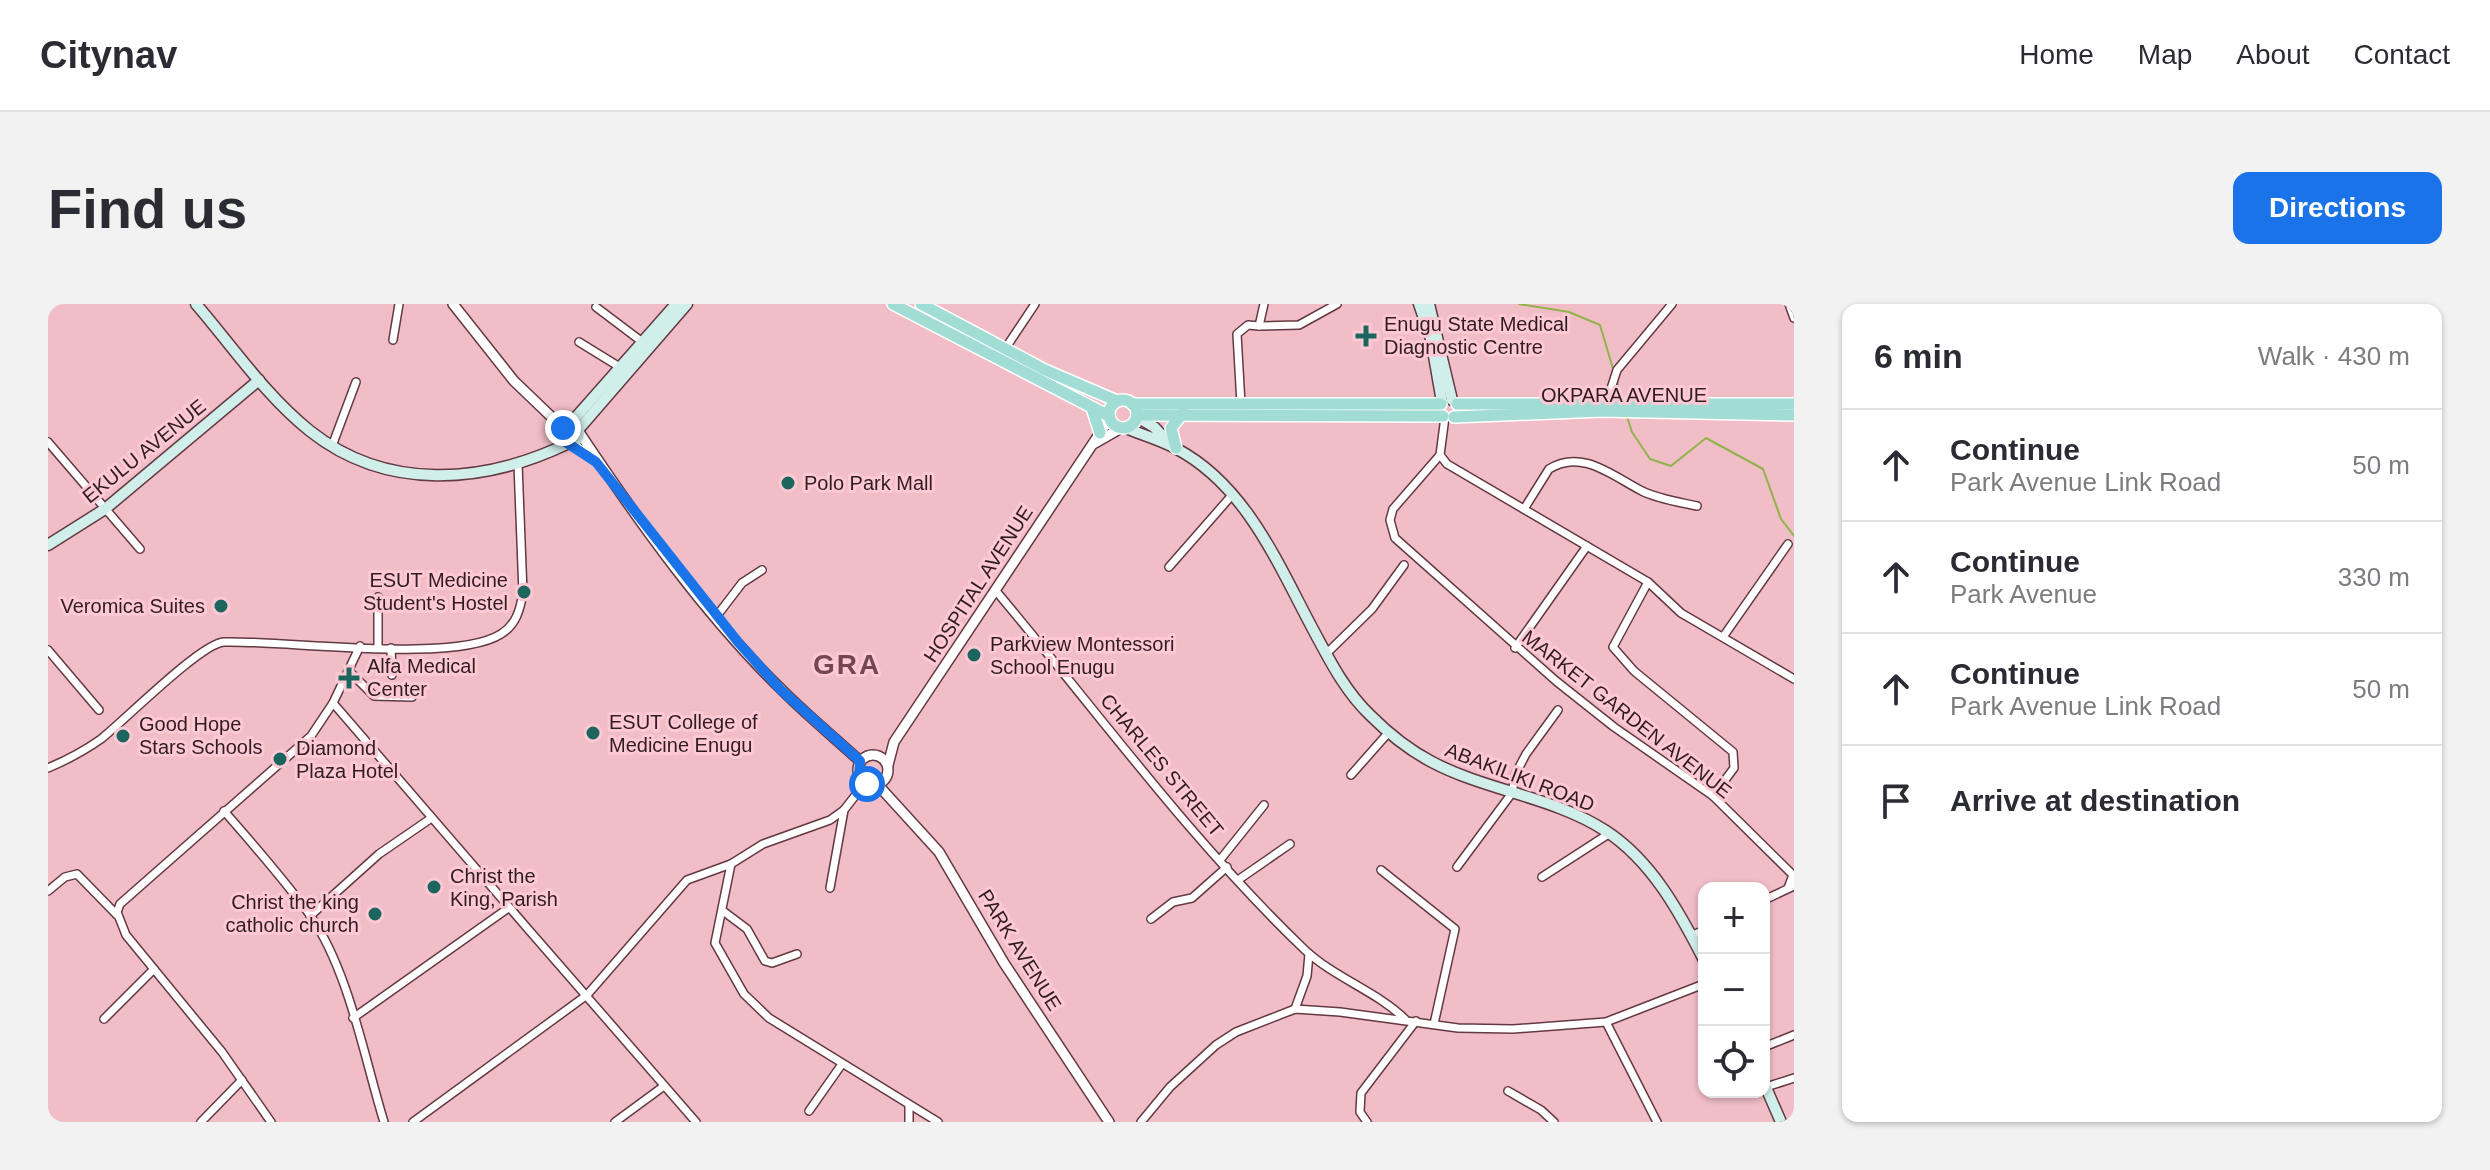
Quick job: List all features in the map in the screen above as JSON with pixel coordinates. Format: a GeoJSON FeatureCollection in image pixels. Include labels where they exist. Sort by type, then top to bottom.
{"type":"FeatureCollection","features":[{"type":"Feature","properties":{"kind":"main road"},"geometry":{"type":"LineString","coordinates":[[196,304],[259,380],[309,431],[371,465],[423,476],[470,476],[518,464],[543,453],[570,434],[599,398],[687,304]]}},
{"type":"Feature","properties":{"kind":"main road"},"geometry":{"type":"LineString","coordinates":[[599,398],[618,366],[676,304]]}},
{"type":"Feature","properties":{"kind":"main road"},"geometry":{"type":"LineString","coordinates":[[893,304],[1005,349],[1117,401],[1135,412],[1123,428]]}},
{"type":"Feature","properties":{"kind":"main road"},"geometry":{"type":"LineString","coordinates":[[921,304],[967,336],[1110,417],[1123,428],[1174,447],[1171,428],[1183,413]]}},
{"type":"Feature","properties":{"kind":"main road"},"geometry":{"type":"LineString","coordinates":[[1419,304],[1448,408]]}},
{"type":"Feature","properties":{"kind":"main road"},"geometry":{"type":"LineString","coordinates":[[1429,304],[1448,408]]}},
{"type":"Feature","properties":{"kind":"main road","name":"EKULU AVENUE"},"geometry":{"type":"LineString","coordinates":[[48,545],[105,509],[259,380]]}},
{"type":"Feature","properties":{"kind":"main road"},"geometry":{"type":"LineString","coordinates":[[1110,417],[1117,401]]}},
{"type":"Feature","properties":{"kind":"main road","name":"OKPARA AVENUE"},"geometry":{"type":"LineString","coordinates":[[1135,412],[1241,404],[1272,409]]}},
{"type":"Feature","properties":{"kind":"main road","name":"OKPARA AVENUE"},"geometry":{"type":"LineString","coordinates":[[1135,412],[1794,404]]}},
{"type":"Feature","properties":{"kind":"main road","name":"OKPARA AVENUE"},"geometry":{"type":"LineString","coordinates":[[1618,406],[1794,415]]}},
{"type":"Feature","properties":{"kind":"main road"},"geometry":{"type":"LineString","coordinates":[[1091,408],[1100,433]]}},
{"type":"Feature","properties":{"kind":"main road","name":"ABAKILIKI ROAD"},"geometry":{"type":"LineString","coordinates":[[1135,412],[1233,494],[1257,527],[1326,654],[1355,698],[1389,732],[1432,762],[1567,812],[1610,833],[1652,875],[1701,954]]}},
{"type":"Feature","properties":{"kind":"main road"},"geometry":{"type":"LineString","coordinates":[[1770,1097],[1781,1122]]}},
{"type":"Feature","properties":{"kind":"street"},"geometry":{"type":"LineString","coordinates":[[393,340],[399,304]]}},
{"type":"Feature","properties":{"kind":"street"},"geometry":{"type":"LineString","coordinates":[[453,304],[514,381],[596,462],[716,617],[781,690],[838,738],[860,761]]}},
{"type":"Feature","properties":{"kind":"street"},"geometry":{"type":"LineString","coordinates":[[1005,349],[1035,304]]}},
{"type":"Feature","properties":{"kind":"street"},"geometry":{"type":"LineString","coordinates":[[1259,326],[1264,304]]}},
{"type":"Feature","properties":{"kind":"street"},"geometry":{"type":"LineString","coordinates":[[1241,404],[1237,334],[1248,325],[1299,325],[1337,304]]}},
{"type":"Feature","properties":{"kind":"street"},"geometry":{"type":"LineString","coordinates":[[1618,406],[1612,381],[1617,371],[1672,304]]}},
{"type":"Feature","properties":{"kind":"street"},"geometry":{"type":"LineString","coordinates":[[1789,304],[1794,318]]}},
{"type":"Feature","properties":{"kind":"street"},"geometry":{"type":"LineString","coordinates":[[596,307],[641,341]]}},
{"type":"Feature","properties":{"kind":"street"},"geometry":{"type":"LineString","coordinates":[[579,342],[618,366]]}},
{"type":"Feature","properties":{"kind":"street"},"geometry":{"type":"LineString","coordinates":[[332,446],[356,382]]}},
{"type":"Feature","properties":{"kind":"street"},"geometry":{"type":"LineString","coordinates":[[1448,408],[1440,455],[1451,466],[1648,582],[1681,613],[1794,679]]}},
{"type":"Feature","properties":{"kind":"street","name":"HOSPITAL AVENUE"},"geometry":{"type":"LineString","coordinates":[[894,742],[1110,417]]}},
{"type":"Feature","properties":{"kind":"street"},"geometry":{"type":"LineString","coordinates":[[1092,445],[1123,428]]}},
{"type":"Feature","properties":{"kind":"street"},"geometry":{"type":"LineString","coordinates":[[48,442],[140,549]]}},
{"type":"Feature","properties":{"kind":"street","name":"MARKET GARDEN AVENUE"},"geometry":{"type":"LineString","coordinates":[[1440,455],[1393,509],[1390,520],[1395,538],[1515,648],[1614,727],[1713,796],[1793,874],[1791,887]]}},
{"type":"Feature","properties":{"kind":"street"},"geometry":{"type":"LineString","coordinates":[[48,768],[74,757],[100,739],[191,660],[217,643],[391,648],[475,643],[497,637],[512,625],[520,610],[523,593],[518,464]]}},
{"type":"Feature","properties":{"kind":"street"},"geometry":{"type":"LineString","coordinates":[[1524,509],[1549,469],[1568,464],[1610,470],[1644,493],[1697,506]]}},
{"type":"Feature","properties":{"kind":"street"},"geometry":{"type":"LineString","coordinates":[[1169,567],[1233,494]]}},
{"type":"Feature","properties":{"kind":"street"},"geometry":{"type":"LineString","coordinates":[[1723,637],[1788,544]]}},
{"type":"Feature","properties":{"kind":"street"},"geometry":{"type":"LineString","coordinates":[[1515,648],[1587,546]]}},
{"type":"Feature","properties":{"kind":"street"},"geometry":{"type":"LineString","coordinates":[[1326,654],[1372,609],[1404,565]]}},
{"type":"Feature","properties":{"kind":"street"},"geometry":{"type":"LineString","coordinates":[[716,617],[742,583],[762,570]]}},
{"type":"Feature","properties":{"kind":"street"},"geometry":{"type":"LineString","coordinates":[[1648,582],[1613,647],[1626,664],[1733,752],[1734,768],[1713,796]]}},
{"type":"Feature","properties":{"kind":"street","name":"CHARLES STREET"},"geometry":{"type":"LineString","coordinates":[[996,591],[1238,880],[1309,954],[1405,1019]]}},
{"type":"Feature","properties":{"kind":"street"},"geometry":{"type":"LineString","coordinates":[[378,597],[378,648]]}},
{"type":"Feature","properties":{"kind":"street"},"geometry":{"type":"LineString","coordinates":[[117,915],[120,904],[311,736],[333,703],[360,646]]}},
{"type":"Feature","properties":{"kind":"street"},"geometry":{"type":"LineString","coordinates":[[391,648],[392,675]]}},
{"type":"Feature","properties":{"kind":"street"},"geometry":{"type":"LineString","coordinates":[[48,650],[99,710]]}},
{"type":"Feature","properties":{"kind":"street"},"geometry":{"type":"LineString","coordinates":[[349,671],[374,696],[412,697]]}},
{"type":"Feature","properties":{"kind":"street"},"geometry":{"type":"LineString","coordinates":[[333,703],[507,909],[587,995],[696,1122]]}},
{"type":"Feature","properties":{"kind":"street"},"geometry":{"type":"LineString","coordinates":[[1457,867],[1512,793],[1515,775],[1526,754],[1558,710]]}},
{"type":"Feature","properties":{"kind":"street"},"geometry":{"type":"LineString","coordinates":[[1351,775],[1389,732]]}},
{"type":"Feature","properties":{"kind":"street"},"geometry":{"type":"LineString","coordinates":[[838,738],[888,765]]}},
{"type":"Feature","properties":{"kind":"street"},"geometry":{"type":"LineString","coordinates":[[860,761],[894,742]]}},
{"type":"Feature","properties":{"kind":"street"},"geometry":{"type":"LineString","coordinates":[[413,1122],[587,995],[687,880],[731,864],[763,844],[820,825],[844,810],[865,783],[882,782],[894,742]]}},
{"type":"Feature","properties":{"kind":"street"},"geometry":{"type":"LineString","coordinates":[[860,761],[858,774],[865,783]]}},
{"type":"Feature","properties":{"kind":"street","name":"PARK AVENUE"},"geometry":{"type":"LineString","coordinates":[[882,782],[939,852],[985,933],[1109,1122]]}},
{"type":"Feature","properties":{"kind":"street"},"geometry":{"type":"LineString","coordinates":[[1220,860],[1264,805]]}},
{"type":"Feature","properties":{"kind":"street"},"geometry":{"type":"LineString","coordinates":[[830,888],[844,810]]}},
{"type":"Feature","properties":{"kind":"street"},"geometry":{"type":"LineString","coordinates":[[224,811],[310,916],[328,951],[353,1018],[384,1122]]}},
{"type":"Feature","properties":{"kind":"street"},"geometry":{"type":"LineString","coordinates":[[310,916],[379,854],[430,819]]}},
{"type":"Feature","properties":{"kind":"street"},"geometry":{"type":"LineString","coordinates":[[1542,877],[1610,833]]}},
{"type":"Feature","properties":{"kind":"street"},"geometry":{"type":"LineString","coordinates":[[1238,880],[1290,844]]}},
{"type":"Feature","properties":{"kind":"street"},"geometry":{"type":"LineString","coordinates":[[731,864],[715,943],[749,1000],[769,1018],[938,1122]]}},
{"type":"Feature","properties":{"kind":"street"},"geometry":{"type":"LineString","coordinates":[[1151,919],[1173,902],[1192,898],[1227,867]]}},
{"type":"Feature","properties":{"kind":"street"},"geometry":{"type":"LineString","coordinates":[[1381,870],[1455,929],[1434,1024]]}},
{"type":"Feature","properties":{"kind":"street"},"geometry":{"type":"LineString","coordinates":[[48,891],[65,877],[77,874],[117,915],[126,935],[242,1080],[271,1122]]}},
{"type":"Feature","properties":{"kind":"street"},"geometry":{"type":"LineString","coordinates":[[1770,897],[1791,887]]}},
{"type":"Feature","properties":{"kind":"street"},"geometry":{"type":"LineString","coordinates":[[353,1018],[507,909]]}},
{"type":"Feature","properties":{"kind":"street"},"geometry":{"type":"LineString","coordinates":[[723,911],[747,929],[765,961],[772,963],[797,954]]}},
{"type":"Feature","properties":{"kind":"street"},"geometry":{"type":"LineString","coordinates":[[1691,936],[1698,933]]}},
{"type":"Feature","properties":{"kind":"street"},"geometry":{"type":"LineString","coordinates":[[1295,1009],[1307,976],[1309,954]]}},
{"type":"Feature","properties":{"kind":"street"},"geometry":{"type":"LineString","coordinates":[[104,1019],[154,969]]}},
{"type":"Feature","properties":{"kind":"street"},"geometry":{"type":"LineString","coordinates":[[1141,1122],[1170,1087],[1216,1045],[1236,1032],[1295,1009],[1513,1029],[1606,1022],[1698,986]]}},
{"type":"Feature","properties":{"kind":"street"},"geometry":{"type":"LineString","coordinates":[[1367,1122],[1360,1112],[1361,1093],[1416,1021]]}},
{"type":"Feature","properties":{"kind":"street"},"geometry":{"type":"LineString","coordinates":[[1606,1022],[1657,1122]]}},
{"type":"Feature","properties":{"kind":"street"},"geometry":{"type":"LineString","coordinates":[[1770,1045],[1794,1035]]}},
{"type":"Feature","properties":{"kind":"street"},"geometry":{"type":"LineString","coordinates":[[809,1111],[842,1064]]}},
{"type":"Feature","properties":{"kind":"street"},"geometry":{"type":"LineString","coordinates":[[1770,1084],[1794,1078]]}},
{"type":"Feature","properties":{"kind":"street"},"geometry":{"type":"LineString","coordinates":[[201,1122],[242,1080]]}},
{"type":"Feature","properties":{"kind":"street"},"geometry":{"type":"LineString","coordinates":[[615,1122],[664,1086]]}},
{"type":"Feature","properties":{"kind":"street"},"geometry":{"type":"LineString","coordinates":[[1508,1091],[1541,1110],[1554,1122]]}},
{"type":"Feature","properties":{"kind":"street"},"geometry":{"type":"LineString","coordinates":[[909,1105],[909,1122]]}},
{"type":"Feature","properties":{"kind":"waterway"},"geometry":{"type":"LineString","coordinates":[[1519,304],[1569,312],[1600,325],[1614,372]]}},
{"type":"Feature","properties":{"kind":"waterway"},"geometry":{"type":"LineString","coordinates":[[1617,382],[1622,399]]}},
{"type":"Feature","properties":{"kind":"waterway"},"geometry":{"type":"LineString","coordinates":[[1627,417],[1632,432],[1650,459],[1671,466],[1706,438],[1763,469],[1781,519],[1794,536]]}},
{"type":"Feature","properties":{"kind":"place","name":"Enugu State Medical Diagnostic Centre"},"geometry":{"type":"Point","coordinates":[1366,336]}},
{"type":"Feature","properties":{"kind":"place","name":"Polo Park Mall"},"geometry":{"type":"Point","coordinates":[788,483]}},
{"type":"Feature","properties":{"kind":"place","name":"ESUT Medicine Student's Hostel"},"geometry":{"type":"Point","coordinates":[524,592]}},
{"type":"Feature","properties":{"kind":"place","name":"Veromica Suites"},"geometry":{"type":"Point","coordinates":[221,606]}},
{"type":"Feature","properties":{"kind":"place","name":"Parkview Montessori School Enugu"},"geometry":{"type":"Point","coordinates":[974,655]}},
{"type":"Feature","properties":{"kind":"place","name":"Alfa Medical Center"},"geometry":{"type":"Point","coordinates":[349,678]}},
{"type":"Feature","properties":{"kind":"place","name":"ESUT College of Medicine Enugu"},"geometry":{"type":"Point","coordinates":[593,733]}},
{"type":"Feature","properties":{"kind":"place","name":"Good Hope Stars Schools"},"geometry":{"type":"Point","coordinates":[123,736]}},
{"type":"Feature","properties":{"kind":"place","name":"Diamond Plaza Hotel"},"geometry":{"type":"Point","coordinates":[280,759]}},
{"type":"Feature","properties":{"kind":"place","name":"Christ the King, Parish"},"geometry":{"type":"Point","coordinates":[434,887]}},
{"type":"Feature","properties":{"kind":"place","name":"Christ the king catholic church"},"geometry":{"type":"Point","coordinates":[375,914]}},
{"type":"Feature","properties":{"kind":"district","name":"GRA"},"geometry":{"type":"Point","coordinates":[847,664]}},
{"type":"Feature","properties":{"kind":"route"},"geometry":{"type":"LineString","coordinates":[[563,428],[561,435],[564,441],[580,448],[596,462],[744,649],[781,690],[838,738],[860,761],[859,776],[867,784]]}}]}
